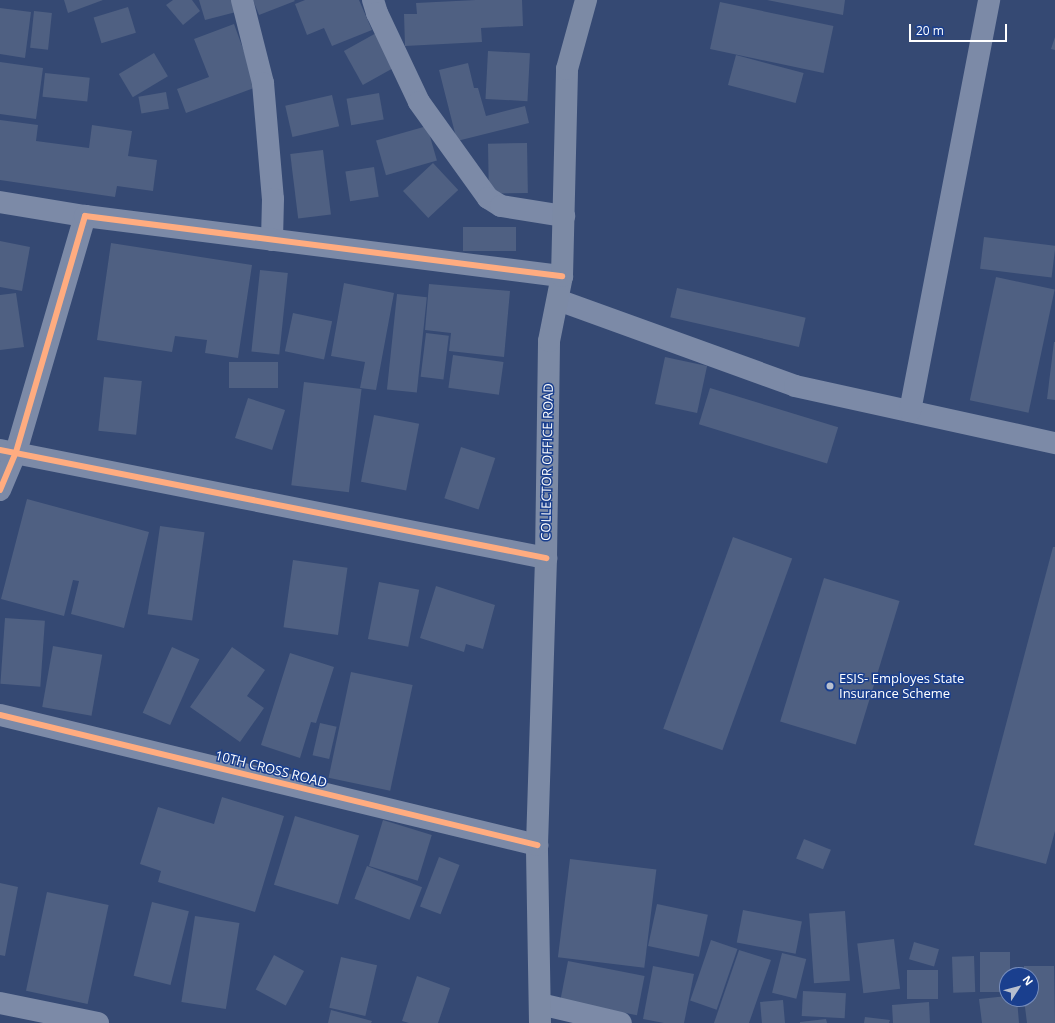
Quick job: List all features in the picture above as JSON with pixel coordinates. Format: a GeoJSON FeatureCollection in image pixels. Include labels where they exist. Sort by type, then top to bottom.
{"type":"FeatureCollection","features":[{"type":"Feature","properties":{"kind":"main road","name":"COLLECTOR OFFICE ROAD"},"geometry":{"type":"LineString","coordinates":[[540,1014],[537,845],[546,558],[549,341],[562,276],[567,69],[586,0]]}},
{"type":"Feature","properties":{"kind":"street"},"geometry":{"type":"LineString","coordinates":[[242,0],[263,83],[273,199],[272,240]]}},
{"type":"Feature","properties":{"kind":"street"},"geometry":{"type":"LineString","coordinates":[[373,0],[376,12],[419,102],[488,198],[501,206],[564,216]]}},
{"type":"Feature","properties":{"kind":"street"},"geometry":{"type":"LineString","coordinates":[[910,411],[990,0]]}},
{"type":"Feature","properties":{"kind":"street"},"geometry":{"type":"LineString","coordinates":[[0,202],[85,216],[562,276]]}},
{"type":"Feature","properties":{"kind":"street"},"geometry":{"type":"LineString","coordinates":[[0,490],[8,451],[85,216]]}},
{"type":"Feature","properties":{"kind":"street"},"geometry":{"type":"LineString","coordinates":[[558,300],[795,386],[1055,443]]}},
{"type":"Feature","properties":{"kind":"street"},"geometry":{"type":"LineString","coordinates":[[8,451],[546,558]]}},
{"type":"Feature","properties":{"kind":"street","name":"10TH CROSS ROAD"},"geometry":{"type":"LineString","coordinates":[[0,715],[537,845]]}},
{"type":"Feature","properties":{"kind":"street"},"geometry":{"type":"LineString","coordinates":[[0,1003],[98,1023]]}},
{"type":"Feature","properties":{"kind":"street"},"geometry":{"type":"LineString","coordinates":[[540,1014],[621,1023]]}},
{"type":"Feature","properties":{"kind":"building"},"geometry":{"type":"Polygon","coordinates":[[[64,0],[103,0],[68,13],[64,0]]]}},
{"type":"Feature","properties":{"kind":"building"},"geometry":{"type":"Polygon","coordinates":[[[173,0],[192,0],[200,11],[183,25],[166,5],[173,0]]]}},
{"type":"Feature","properties":{"kind":"building"},"geometry":{"type":"Polygon","coordinates":[[[199,0],[237,0],[240,11],[205,20],[199,0]]]}},
{"type":"Feature","properties":{"kind":"building"},"geometry":{"type":"Polygon","coordinates":[[[253,0],[294,0],[295,1],[259,15],[253,0]]]}},
{"type":"Feature","properties":{"kind":"building"},"geometry":{"type":"Polygon","coordinates":[[[305,0],[359,0],[372,30],[332,46],[324,28],[307,35],[295,4],[305,0]]]}},
{"type":"Feature","properties":{"kind":"building"},"geometry":{"type":"Polygon","coordinates":[[[476,0],[522,0],[523,26],[481,28],[482,42],[405,46],[404,14],[417,14],[416,3],[476,0]]]}},
{"type":"Feature","properties":{"kind":"building"},"geometry":{"type":"Polygon","coordinates":[[[767,0],[845,0],[843,15],[767,0]]]}},
{"type":"Feature","properties":{"kind":"building"},"geometry":{"type":"Polygon","coordinates":[[[720,2],[833,26],[823,73],[710,49],[720,2]]]}},
{"type":"Feature","properties":{"kind":"building"},"geometry":{"type":"Polygon","coordinates":[[[128,7],[136,33],[101,43],[94,18],[128,7]]]}},
{"type":"Feature","properties":{"kind":"building"},"geometry":{"type":"Polygon","coordinates":[[[0,8],[31,12],[25,58],[0,54],[0,8]]]}},
{"type":"Feature","properties":{"kind":"building"},"geometry":{"type":"Polygon","coordinates":[[[34,11],[52,13],[48,50],[30,48],[34,11]]]}},
{"type":"Feature","properties":{"kind":"building"},"geometry":{"type":"Polygon","coordinates":[[[234,24],[257,87],[186,113],[177,89],[209,77],[194,39],[234,24]]]}},
{"type":"Feature","properties":{"kind":"building"},"geometry":{"type":"Polygon","coordinates":[[[378,32],[397,66],[363,85],[344,51],[378,32]]]}},
{"type":"Feature","properties":{"kind":"building"},"geometry":{"type":"Polygon","coordinates":[[[1055,37],[1055,50],[1051,49],[1055,37]]]}},
{"type":"Feature","properties":{"kind":"building"},"geometry":{"type":"Polygon","coordinates":[[[488,51],[530,53],[527,101],[485,99],[488,51]]]}},
{"type":"Feature","properties":{"kind":"building"},"geometry":{"type":"Polygon","coordinates":[[[154,53],[168,76],[133,97],[119,74],[154,53]]]}},
{"type":"Feature","properties":{"kind":"building"},"geometry":{"type":"Polygon","coordinates":[[[736,55],[804,73],[796,103],[728,85],[736,55]]]}},
{"type":"Feature","properties":{"kind":"building"},"geometry":{"type":"Polygon","coordinates":[[[0,62],[43,68],[36,119],[0,114],[0,62]]]}},
{"type":"Feature","properties":{"kind":"building"},"geometry":{"type":"Polygon","coordinates":[[[468,63],[474,88],[478,88],[486,116],[525,106],[529,123],[457,141],[439,70],[468,63]]]}},
{"type":"Feature","properties":{"kind":"building"},"geometry":{"type":"Polygon","coordinates":[[[45,73],[90,78],[87,102],[42,97],[45,73]]]}},
{"type":"Feature","properties":{"kind":"building"},"geometry":{"type":"Polygon","coordinates":[[[166,92],[169,109],[141,114],[138,97],[166,92]]]}},
{"type":"Feature","properties":{"kind":"building"},"geometry":{"type":"Polygon","coordinates":[[[379,93],[384,120],[351,125],[347,99],[379,93]]]}},
{"type":"Feature","properties":{"kind":"building"},"geometry":{"type":"Polygon","coordinates":[[[332,95],[339,126],[292,137],[285,106],[332,95]]]}},
{"type":"Feature","properties":{"kind":"building"},"geometry":{"type":"Polygon","coordinates":[[[0,120],[38,125],[36,141],[89,148],[92,125],[132,131],[128,156],[157,160],[153,191],[117,186],[115,197],[0,180],[0,120]]]}},
{"type":"Feature","properties":{"kind":"building"},"geometry":{"type":"Polygon","coordinates":[[[427,126],[437,161],[386,175],[376,141],[427,126]]]}},
{"type":"Feature","properties":{"kind":"building"},"geometry":{"type":"Polygon","coordinates":[[[527,143],[528,193],[489,194],[488,144],[527,143]]]}},
{"type":"Feature","properties":{"kind":"building"},"geometry":{"type":"Polygon","coordinates":[[[323,150],[331,215],[298,219],[290,154],[323,150]]]}},
{"type":"Feature","properties":{"kind":"building"},"geometry":{"type":"Polygon","coordinates":[[[433,163],[458,190],[428,218],[403,191],[433,163]]]}},
{"type":"Feature","properties":{"kind":"building"},"geometry":{"type":"Polygon","coordinates":[[[374,167],[379,197],[350,201],[345,172],[374,167]]]}},
{"type":"Feature","properties":{"kind":"building"},"geometry":{"type":"Polygon","coordinates":[[[463,227],[516,227],[516,251],[463,251],[463,227]]]}},
{"type":"Feature","properties":{"kind":"building"},"geometry":{"type":"Polygon","coordinates":[[[984,237],[1055,246],[1052,278],[980,269],[984,237]]]}},
{"type":"Feature","properties":{"kind":"building"},"geometry":{"type":"Polygon","coordinates":[[[0,241],[30,247],[22,291],[0,287],[0,241]]]}},
{"type":"Feature","properties":{"kind":"building"},"geometry":{"type":"Polygon","coordinates":[[[111,243],[252,265],[238,358],[205,353],[207,340],[175,336],[172,352],[97,340],[111,243]]]}},
{"type":"Feature","properties":{"kind":"building"},"geometry":{"type":"Polygon","coordinates":[[[260,270],[288,273],[279,354],[251,352],[260,270]]]}},
{"type":"Feature","properties":{"kind":"building"},"geometry":{"type":"Polygon","coordinates":[[[996,277],[1055,289],[1028,413],[970,400],[996,277]]]}},
{"type":"Feature","properties":{"kind":"building"},"geometry":{"type":"Polygon","coordinates":[[[344,283],[394,293],[376,390],[360,388],[365,362],[331,356],[344,283]]]}},
{"type":"Feature","properties":{"kind":"building"},"geometry":{"type":"Polygon","coordinates":[[[429,284],[510,291],[504,357],[449,351],[451,333],[425,330],[429,284]]]}},
{"type":"Feature","properties":{"kind":"building"},"geometry":{"type":"Polygon","coordinates":[[[677,288],[806,318],[799,347],[670,317],[677,288]]]}},
{"type":"Feature","properties":{"kind":"building"},"geometry":{"type":"Polygon","coordinates":[[[16,293],[24,347],[0,350],[0,295],[16,293]]]}},
{"type":"Feature","properties":{"kind":"building"},"geometry":{"type":"Polygon","coordinates":[[[397,294],[427,297],[417,393],[387,389],[397,294]]]}},
{"type":"Feature","properties":{"kind":"building"},"geometry":{"type":"Polygon","coordinates":[[[293,313],[332,321],[324,359],[285,351],[293,313]]]}},
{"type":"Feature","properties":{"kind":"building"},"geometry":{"type":"Polygon","coordinates":[[[426,333],[449,336],[443,379],[421,377],[426,333]]]}},
{"type":"Feature","properties":{"kind":"building"},"geometry":{"type":"Polygon","coordinates":[[[1055,342],[1055,400],[1047,399],[1055,342]]]}},
{"type":"Feature","properties":{"kind":"building"},"geometry":{"type":"Polygon","coordinates":[[[453,355],[504,362],[499,395],[448,388],[453,355]]]}},
{"type":"Feature","properties":{"kind":"building"},"geometry":{"type":"Polygon","coordinates":[[[665,357],[707,366],[697,413],[655,404],[665,357]]]}},
{"type":"Feature","properties":{"kind":"building"},"geometry":{"type":"Polygon","coordinates":[[[229,362],[278,362],[278,388],[229,388],[229,362]]]}},
{"type":"Feature","properties":{"kind":"building"},"geometry":{"type":"Polygon","coordinates":[[[104,377],[142,381],[136,435],[98,431],[104,377]]]}},
{"type":"Feature","properties":{"kind":"building"},"geometry":{"type":"Polygon","coordinates":[[[304,382],[362,389],[349,492],[291,485],[304,382]]]}},
{"type":"Feature","properties":{"kind":"building"},"geometry":{"type":"Polygon","coordinates":[[[710,388],[838,427],[827,464],[699,424],[710,388]]]}},
{"type":"Feature","properties":{"kind":"building"},"geometry":{"type":"Polygon","coordinates":[[[248,398],[285,410],[272,450],[235,438],[248,398]]]}},
{"type":"Feature","properties":{"kind":"building"},"geometry":{"type":"Polygon","coordinates":[[[374,415],[419,424],[406,491],[361,482],[374,415]]]}},
{"type":"Feature","properties":{"kind":"building"},"geometry":{"type":"Polygon","coordinates":[[[461,447],[495,458],[479,509],[444,498],[461,447]]]}},
{"type":"Feature","properties":{"kind":"building"},"geometry":{"type":"Polygon","coordinates":[[[27,499],[149,532],[124,628],[71,614],[79,581],[73,580],[64,616],[1,599],[27,499]]]}},
{"type":"Feature","properties":{"kind":"building"},"geometry":{"type":"Polygon","coordinates":[[[160,526],[205,532],[192,620],[148,614],[160,526]]]}},
{"type":"Feature","properties":{"kind":"building"},"geometry":{"type":"Polygon","coordinates":[[[733,537],[792,559],[722,750],[663,729],[733,537]]]}},
{"type":"Feature","properties":{"kind":"building"},"geometry":{"type":"Polygon","coordinates":[[[1053,547],[1055,547],[1055,831],[1046,864],[974,845],[1053,547]]]}},
{"type":"Feature","properties":{"kind":"building"},"geometry":{"type":"Polygon","coordinates":[[[293,560],[347,568],[338,635],[284,627],[293,560]]]}},
{"type":"Feature","properties":{"kind":"building"},"geometry":{"type":"Polygon","coordinates":[[[824,578],[900,601],[856,745],[780,721],[824,578]]]}},
{"type":"Feature","properties":{"kind":"building"},"geometry":{"type":"Polygon","coordinates":[[[379,582],[419,590],[408,647],[368,639],[379,582]]]}},
{"type":"Feature","properties":{"kind":"building"},"geometry":{"type":"Polygon","coordinates":[[[436,586],[495,605],[483,649],[466,644],[464,652],[420,638],[436,586]]]}},
{"type":"Feature","properties":{"kind":"building"},"geometry":{"type":"Polygon","coordinates":[[[5,618],[45,621],[40,687],[0,684],[5,618]]]}},
{"type":"Feature","properties":{"kind":"building"},"geometry":{"type":"Polygon","coordinates":[[[53,646],[102,655],[91,716],[42,707],[53,646]]]}},
{"type":"Feature","properties":{"kind":"building"},"geometry":{"type":"Polygon","coordinates":[[[172,647],[199,659],[170,725],[143,713],[172,647]]]}},
{"type":"Feature","properties":{"kind":"building"},"geometry":{"type":"Polygon","coordinates":[[[232,647],[265,670],[247,696],[264,708],[240,742],[190,707],[232,647]]]}},
{"type":"Feature","properties":{"kind":"building"},"geometry":{"type":"Polygon","coordinates":[[[290,653],[334,667],[316,723],[311,722],[300,758],[261,745],[290,653]]]}},
{"type":"Feature","properties":{"kind":"building"},"geometry":{"type":"Polygon","coordinates":[[[351,672],[413,685],[390,791],[329,778],[351,672]]]}},
{"type":"Feature","properties":{"kind":"building"},"geometry":{"type":"Polygon","coordinates":[[[320,723],[337,727],[329,759],[313,755],[320,723]]]}},
{"type":"Feature","properties":{"kind":"building"},"geometry":{"type":"Polygon","coordinates":[[[222,797],[284,816],[255,912],[158,882],[161,871],[140,864],[158,807],[214,824],[222,797]]]}},
{"type":"Feature","properties":{"kind":"building"},"geometry":{"type":"Polygon","coordinates":[[[295,816],[359,836],[338,904],[274,885],[295,816]]]}},
{"type":"Feature","properties":{"kind":"building"},"geometry":{"type":"Polygon","coordinates":[[[383,820],[432,835],[418,881],[369,866],[383,820]]]}},
{"type":"Feature","properties":{"kind":"building"},"geometry":{"type":"Polygon","coordinates":[[[804,839],[831,850],[823,869],[796,858],[804,839]]]}},
{"type":"Feature","properties":{"kind":"building"},"geometry":{"type":"Polygon","coordinates":[[[439,857],[460,865],[441,914],[420,906],[439,857]]]}},
{"type":"Feature","properties":{"kind":"building"},"geometry":{"type":"Polygon","coordinates":[[[570,859],[656,870],[644,968],[558,957],[570,859]]]}},
{"type":"Feature","properties":{"kind":"building"},"geometry":{"type":"Polygon","coordinates":[[[367,866],[422,887],[410,920],[354,899],[367,866]]]}},
{"type":"Feature","properties":{"kind":"building"},"geometry":{"type":"Polygon","coordinates":[[[0,883],[18,887],[5,956],[0,955],[0,883]]]}},
{"type":"Feature","properties":{"kind":"building"},"geometry":{"type":"Polygon","coordinates":[[[47,892],[109,905],[88,1004],[26,991],[47,892]]]}},
{"type":"Feature","properties":{"kind":"building"},"geometry":{"type":"Polygon","coordinates":[[[152,902],[189,911],[170,985],[134,976],[152,902]]]}},
{"type":"Feature","properties":{"kind":"building"},"geometry":{"type":"Polygon","coordinates":[[[657,904],[708,915],[699,957],[648,946],[657,904]]]}},
{"type":"Feature","properties":{"kind":"building"},"geometry":{"type":"Polygon","coordinates":[[[743,910],[802,921],[796,954],[737,942],[743,910]]]}},
{"type":"Feature","properties":{"kind":"building"},"geometry":{"type":"Polygon","coordinates":[[[845,911],[850,981],[814,983],[809,914],[845,911]]]}},
{"type":"Feature","properties":{"kind":"building"},"geometry":{"type":"Polygon","coordinates":[[[195,916],[239,923],[226,1009],[181,1002],[195,916]]]}},
{"type":"Feature","properties":{"kind":"building"},"geometry":{"type":"Polygon","coordinates":[[[894,939],[900,989],[863,993],[857,944],[894,939]]]}},
{"type":"Feature","properties":{"kind":"building"},"geometry":{"type":"Polygon","coordinates":[[[711,940],[737,949],[717,1010],[690,1001],[711,940]]]}},
{"type":"Feature","properties":{"kind":"building"},"geometry":{"type":"Polygon","coordinates":[[[914,942],[939,949],[934,966],[909,959],[914,942]]]}},
{"type":"Feature","properties":{"kind":"building"},"geometry":{"type":"Polygon","coordinates":[[[739,950],[771,960],[749,1023],[714,1023],[739,950]]]}},
{"type":"Feature","properties":{"kind":"building"},"geometry":{"type":"Polygon","coordinates":[[[980,952],[1010,952],[1010,967],[999,967],[999,992],[980,992],[980,952]]]}},
{"type":"Feature","properties":{"kind":"building"},"geometry":{"type":"Polygon","coordinates":[[[782,953],[806,959],[796,999],[772,993],[782,953]]]}},
{"type":"Feature","properties":{"kind":"building"},"geometry":{"type":"Polygon","coordinates":[[[274,955],[304,971],[286,1005],[256,989],[274,955]]]}},
{"type":"Feature","properties":{"kind":"building"},"geometry":{"type":"Polygon","coordinates":[[[974,956],[975,992],[953,993],[952,957],[974,956]]]}},
{"type":"Feature","properties":{"kind":"building"},"geometry":{"type":"Polygon","coordinates":[[[341,957],[377,965],[365,1016],[329,1008],[341,957]]]}},
{"type":"Feature","properties":{"kind":"building"},"geometry":{"type":"Polygon","coordinates":[[[568,961],[645,976],[637,1015],[560,1000],[568,961]]]}},
{"type":"Feature","properties":{"kind":"building"},"geometry":{"type":"Polygon","coordinates":[[[653,966],[694,974],[684,1023],[664,1023],[643,1019],[653,966]]]}},
{"type":"Feature","properties":{"kind":"building"},"geometry":{"type":"Polygon","coordinates":[[[1054,966],[1055,1023],[1027,1023],[1025,1007],[1039,1007],[1039,967],[1024,967],[1054,966]]]}},
{"type":"Feature","properties":{"kind":"building"},"geometry":{"type":"Polygon","coordinates":[[[907,970],[938,970],[938,999],[907,999],[907,970]]]}},
{"type":"Feature","properties":{"kind":"building"},"geometry":{"type":"Polygon","coordinates":[[[417,976],[450,988],[438,1023],[409,1023],[402,1021],[417,976]]]}},
{"type":"Feature","properties":{"kind":"building"},"geometry":{"type":"Polygon","coordinates":[[[803,991],[846,993],[845,1018],[802,1016],[803,991]]]}},
{"type":"Feature","properties":{"kind":"building"},"geometry":{"type":"Polygon","coordinates":[[[999,997],[999,1007],[1018,1007],[1019,1023],[982,1023],[979,999],[999,997]]]}},
{"type":"Feature","properties":{"kind":"building"},"geometry":{"type":"Polygon","coordinates":[[[783,1000],[785,1023],[762,1023],[760,1002],[783,1000]]]}},
{"type":"Feature","properties":{"kind":"building"},"geometry":{"type":"Polygon","coordinates":[[[929,1002],[930,1023],[893,1023],[892,1005],[929,1002]]]}},
{"type":"Feature","properties":{"kind":"building"},"geometry":{"type":"Polygon","coordinates":[[[331,1010],[372,1021],[371,1023],[328,1023],[331,1010]]]}},
{"type":"Feature","properties":{"kind":"building"},"geometry":{"type":"Polygon","coordinates":[[[865,1017],[890,1020],[889,1023],[864,1023],[865,1017]]]}},
{"type":"Feature","properties":{"kind":"building"},"geometry":{"type":"Polygon","coordinates":[[[826,1019],[827,1023],[800,1023],[800,1022],[826,1019]]]}},
{"type":"Feature","properties":{"kind":"cycle path"},"geometry":{"type":"LineString","coordinates":[[0,490],[16,452],[85,216],[562,276]]}},
{"type":"Feature","properties":{"kind":"cycle path"},"geometry":{"type":"LineString","coordinates":[[0,450],[546,558]]}},
{"type":"Feature","properties":{"kind":"cycle path"},"geometry":{"type":"LineString","coordinates":[[0,715],[537,845]]}},
{"type":"Feature","properties":{"kind":"place","name":"ESIS- Employes State Insurance Scheme"},"geometry":{"type":"Point","coordinates":[830,686]}}]}
